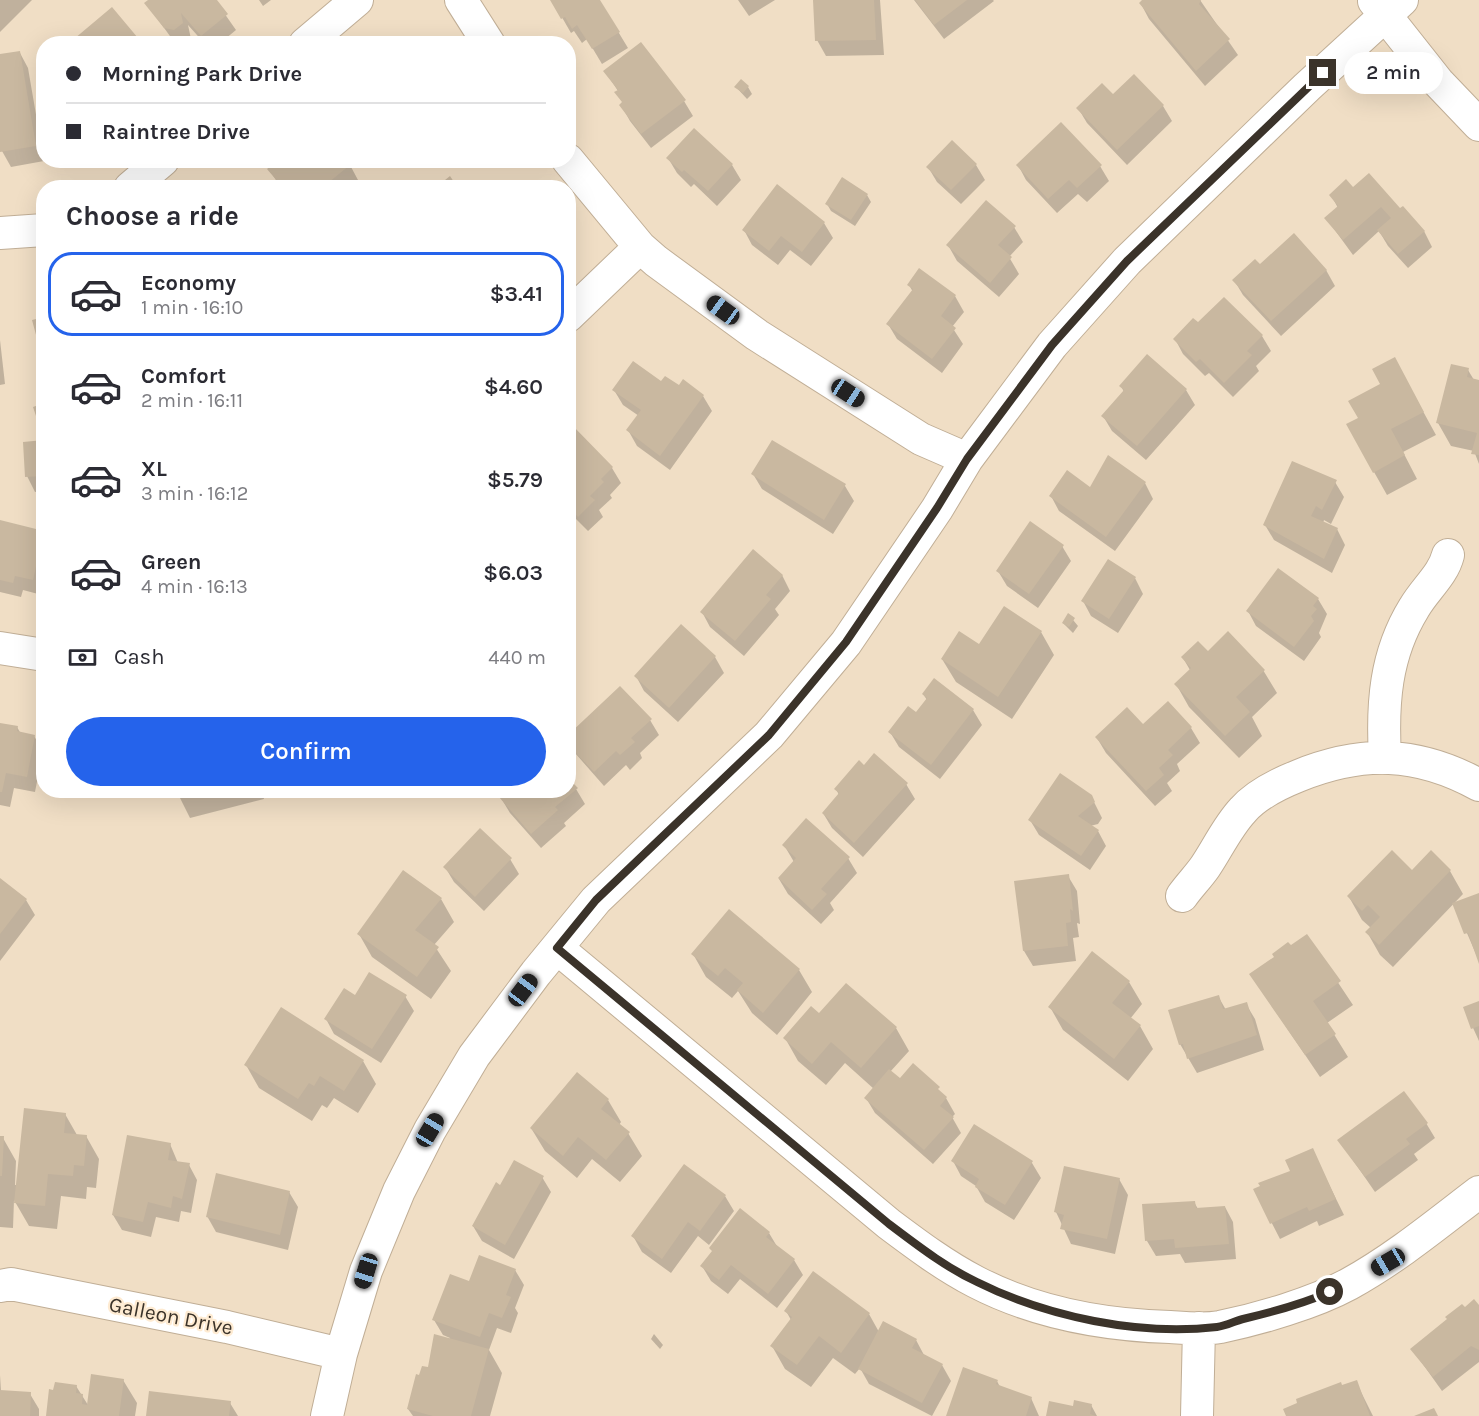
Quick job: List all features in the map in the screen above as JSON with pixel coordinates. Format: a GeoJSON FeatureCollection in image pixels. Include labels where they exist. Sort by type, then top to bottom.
{"type":"FeatureCollection","features":[{"type":"Feature","properties":{"kind":"street"},"geometry":{"type":"LineString","coordinates":[[314,36],[357,0]]}},
{"type":"Feature","properties":{"kind":"street"},"geometry":{"type":"LineString","coordinates":[[461,0],[484,36]]}},
{"type":"Feature","properties":{"kind":"street"},"geometry":{"type":"LineString","coordinates":[[327,1416],[341,1354],[366,1271],[399,1191],[430,1130],[474,1056],[596,900],[769,735],[846,642],[937,508],[967,459],[1052,345],[1127,261],[1307,87],[1387,5],[1438,82],[1479,125]]}},
{"type":"Feature","properties":{"kind":"street"},"geometry":{"type":"LineString","coordinates":[[139,180],[154,168]]}},
{"type":"Feature","properties":{"kind":"street"},"geometry":{"type":"LineString","coordinates":[[575,168],[640,247],[656,261],[766,341],[921,439],[967,459]]}},
{"type":"Feature","properties":{"kind":"street"},"geometry":{"type":"LineString","coordinates":[[0,233],[36,231]]}},
{"type":"Feature","properties":{"kind":"street"},"geometry":{"type":"LineString","coordinates":[[576,308],[640,247]]}},
{"type":"Feature","properties":{"kind":"street"},"geometry":{"type":"LineString","coordinates":[[1386,758],[1383,712],[1386,678],[1394,648],[1404,623],[1422,595],[1444,570],[1448,555]]}},
{"type":"Feature","properties":{"kind":"street"},"geometry":{"type":"LineString","coordinates":[[0,648],[36,654]]}},
{"type":"Feature","properties":{"kind":"street"},"geometry":{"type":"LineString","coordinates":[[1182,896],[1205,866],[1224,833],[1258,797],[1312,770],[1354,759],[1386,758],[1424,762],[1459,774],[1479,784]]}},
{"type":"Feature","properties":{"kind":"street"},"geometry":{"type":"LineString","coordinates":[[557,948],[889,1224],[936,1258],[976,1282],[1010,1297],[1078,1318],[1126,1326],[1199,1328],[1220,1326],[1281,1310],[1347,1285],[1388,1262],[1479,1192]]}},
{"type":"Feature","properties":{"kind":"street","name":"Galleon Drive"},"geometry":{"type":"LineString","coordinates":[[0,1286],[11,1284],[227,1327],[341,1354]]}},
{"type":"Feature","properties":{"kind":"street"},"geometry":{"type":"LineString","coordinates":[[1197,1416],[1199,1328]]}},
{"type":"Feature","properties":{"kind":"building"},"geometry":{"type":"Polygon","coordinates":[[[148,0],[217,0],[228,14],[201,36],[181,13],[183,23],[174,30],[164,28],[144,3],[148,0]]]}},
{"type":"Feature","properties":{"kind":"building"},"geometry":{"type":"Polygon","coordinates":[[[550,0],[600,0],[620,32],[592,49],[577,25],[572,29],[565,17],[561,19],[550,0]]]}},
{"type":"Feature","properties":{"kind":"building"},"geometry":{"type":"Polygon","coordinates":[[[813,0],[874,0],[876,40],[815,41],[813,0]]]}},
{"type":"Feature","properties":{"kind":"building"},"geometry":{"type":"Polygon","coordinates":[[[915,0],[967,0],[934,25],[915,0]]]}},
{"type":"Feature","properties":{"kind":"building"},"geometry":{"type":"Polygon","coordinates":[[[1142,0],[1201,0],[1199,4],[1230,39],[1196,71],[1139,3],[1142,0]]]}},
{"type":"Feature","properties":{"kind":"building"},"geometry":{"type":"Polygon","coordinates":[[[112,7],[136,36],[78,36],[112,7]]]}},
{"type":"Feature","properties":{"kind":"building"},"geometry":{"type":"Polygon","coordinates":[[[641,42],[686,100],[641,134],[619,105],[622,102],[614,92],[618,90],[603,71],[641,42]]]}},
{"type":"Feature","properties":{"kind":"building"},"geometry":{"type":"Polygon","coordinates":[[[20,51],[36,146],[0,152],[0,54],[20,51]]]}},
{"type":"Feature","properties":{"kind":"building"},"geometry":{"type":"Polygon","coordinates":[[[1134,74],[1164,105],[1117,150],[1076,108],[1102,83],[1113,94],[1134,74]]]}},
{"type":"Feature","properties":{"kind":"building"},"geometry":{"type":"Polygon","coordinates":[[[741,79],[749,86],[743,93],[734,87],[741,79]]]}},
{"type":"Feature","properties":{"kind":"building"},"geometry":{"type":"Polygon","coordinates":[[[1061,122],[1102,165],[1077,188],[1069,180],[1048,199],[1016,165],[1061,122]]]}},
{"type":"Feature","properties":{"kind":"building"},"geometry":{"type":"Polygon","coordinates":[[[694,128],[733,164],[708,191],[666,158],[694,128]]]}},
{"type":"Feature","properties":{"kind":"building"},"geometry":{"type":"Polygon","coordinates":[[[952,140],[977,164],[951,190],[926,167],[952,140]]]}},
{"type":"Feature","properties":{"kind":"building"},"geometry":{"type":"Polygon","coordinates":[[[346,168],[332,180],[276,180],[267,169],[346,168]]]}},
{"type":"Feature","properties":{"kind":"building"},"geometry":{"type":"Polygon","coordinates":[[[1369,173],[1400,208],[1403,206],[1425,231],[1398,254],[1377,230],[1391,218],[1381,207],[1343,240],[1324,218],[1338,206],[1329,195],[1346,179],[1353,187],[1369,173]]]}},
{"type":"Feature","properties":{"kind":"building"},"geometry":{"type":"Polygon","coordinates":[[[842,177],[868,194],[851,220],[825,204],[842,177]]]}},
{"type":"Feature","properties":{"kind":"building"},"geometry":{"type":"Polygon","coordinates":[[[777,184],[825,222],[802,252],[781,236],[769,251],[742,230],[777,184]]]}},
{"type":"Feature","properties":{"kind":"building"},"geometry":{"type":"Polygon","coordinates":[[[986,200],[1016,226],[998,245],[1012,257],[990,283],[946,245],[986,200]]]}},
{"type":"Feature","properties":{"kind":"building"},"geometry":{"type":"Polygon","coordinates":[[[1294,233],[1327,270],[1271,321],[1232,280],[1255,259],[1260,264],[1294,233]]]}},
{"type":"Feature","properties":{"kind":"building"},"geometry":{"type":"Polygon","coordinates":[[[919,268],[956,295],[941,316],[956,328],[932,359],[886,324],[913,289],[907,285],[919,268]]]}},
{"type":"Feature","properties":{"kind":"building"},"geometry":{"type":"Polygon","coordinates":[[[1224,297],[1263,335],[1247,351],[1252,355],[1224,383],[1200,359],[1196,362],[1173,339],[1193,318],[1198,322],[1224,297]]]}},
{"type":"Feature","properties":{"kind":"building"},"geometry":{"type":"Polygon","coordinates":[[[36,319],[36,335],[32,320],[36,319]]]}},
{"type":"Feature","properties":{"kind":"building"},"geometry":{"type":"Polygon","coordinates":[[[1147,354],[1187,389],[1137,446],[1101,416],[1124,390],[1119,386],[1147,354]]]}},
{"type":"Feature","properties":{"kind":"building"},"geometry":{"type":"Polygon","coordinates":[[[1395,357],[1424,412],[1391,429],[1405,455],[1373,473],[1346,424],[1358,418],[1348,401],[1380,384],[1372,369],[1395,357]]]}},
{"type":"Feature","properties":{"kind":"building"},"geometry":{"type":"Polygon","coordinates":[[[633,361],[661,381],[665,376],[679,385],[683,379],[704,395],[660,456],[626,430],[641,410],[612,390],[633,361]]]}},
{"type":"Feature","properties":{"kind":"building"},"geometry":{"type":"Polygon","coordinates":[[[1451,364],[1469,368],[1467,377],[1479,380],[1479,455],[1471,454],[1477,433],[1436,423],[1451,364]]]}},
{"type":"Feature","properties":{"kind":"building"},"geometry":{"type":"Polygon","coordinates":[[[576,429],[613,467],[601,479],[604,482],[590,496],[595,500],[578,517],[576,515],[576,429]]]}},
{"type":"Feature","properties":{"kind":"building"},"geometry":{"type":"Polygon","coordinates":[[[772,440],[846,484],[824,520],[751,474],[772,440]]]}},
{"type":"Feature","properties":{"kind":"building"},"geometry":{"type":"Polygon","coordinates":[[[36,441],[36,476],[25,477],[23,442],[36,441]]]}},
{"type":"Feature","properties":{"kind":"building"},"geometry":{"type":"Polygon","coordinates":[[[1108,455],[1146,482],[1106,537],[1049,496],[1067,470],[1090,487],[1108,455]]]}},
{"type":"Feature","properties":{"kind":"building"},"geometry":{"type":"Polygon","coordinates":[[[1292,461],[1337,480],[1322,510],[1316,506],[1311,516],[1338,528],[1324,559],[1263,525],[1292,461]]]}},
{"type":"Feature","properties":{"kind":"building"},"geometry":{"type":"Polygon","coordinates":[[[0,520],[36,529],[36,567],[33,580],[15,576],[13,583],[0,580],[0,520]]]}},
{"type":"Feature","properties":{"kind":"building"},"geometry":{"type":"Polygon","coordinates":[[[1030,521],[1064,545],[1029,594],[996,571],[1030,521]]]}},
{"type":"Feature","properties":{"kind":"building"},"geometry":{"type":"Polygon","coordinates":[[[753,549],[783,575],[766,595],[771,599],[735,641],[700,612],[753,549]]]}},
{"type":"Feature","properties":{"kind":"building"},"geometry":{"type":"Polygon","coordinates":[[[1108,559],[1136,577],[1109,619],[1081,601],[1108,559]]]}},
{"type":"Feature","properties":{"kind":"building"},"geometry":{"type":"Polygon","coordinates":[[[1278,568],[1319,598],[1313,606],[1317,609],[1311,616],[1314,621],[1294,647],[1246,611],[1278,568]]]}},
{"type":"Feature","properties":{"kind":"building"},"geometry":{"type":"Polygon","coordinates":[[[1004,606],[1042,631],[998,697],[941,659],[959,631],[979,644],[1004,606]]]}},
{"type":"Feature","properties":{"kind":"building"},"geometry":{"type":"Polygon","coordinates":[[[1068,613],[1075,618],[1069,627],[1062,623],[1068,613]]]}},
{"type":"Feature","properties":{"kind":"building"},"geometry":{"type":"Polygon","coordinates":[[[681,624],[716,656],[669,708],[634,676],[681,624]]]}},
{"type":"Feature","properties":{"kind":"building"},"geometry":{"type":"Polygon","coordinates":[[[1228,631],[1265,670],[1236,697],[1250,712],[1225,736],[1174,684],[1191,668],[1181,657],[1198,641],[1208,651],[1228,631]]]}},
{"type":"Feature","properties":{"kind":"building"},"geometry":{"type":"Polygon","coordinates":[[[934,678],[974,709],[931,765],[888,732],[908,706],[916,712],[927,698],[922,694],[934,678]]]}},
{"type":"Feature","properties":{"kind":"building"},"geometry":{"type":"Polygon","coordinates":[[[620,686],[652,719],[631,738],[635,742],[620,755],[616,751],[594,772],[576,753],[576,727],[620,686]]]}},
{"type":"Feature","properties":{"kind":"building"},"geometry":{"type":"Polygon","coordinates":[[[1168,701],[1192,727],[1168,750],[1173,755],[1159,768],[1164,775],[1146,791],[1095,737],[1127,707],[1143,724],[1168,701]]]}},
{"type":"Feature","properties":{"kind":"building"},"geometry":{"type":"Polygon","coordinates":[[[0,723],[18,726],[17,731],[35,735],[27,777],[6,773],[2,792],[0,792],[0,723]]]}},
{"type":"Feature","properties":{"kind":"building"},"geometry":{"type":"Polygon","coordinates":[[[874,753],[908,783],[854,843],[822,813],[839,793],[834,789],[859,760],[864,765],[874,753]]]}},
{"type":"Feature","properties":{"kind":"building"},"geometry":{"type":"Polygon","coordinates":[[[1060,773],[1092,795],[1095,802],[1078,816],[1099,830],[1081,856],[1028,820],[1060,773]]]}},
{"type":"Feature","properties":{"kind":"building"},"geometry":{"type":"Polygon","coordinates":[[[500,798],[566,798],[555,807],[558,810],[531,834],[500,798]]]}},
{"type":"Feature","properties":{"kind":"building"},"geometry":{"type":"Polygon","coordinates":[[[806,818],[850,857],[821,889],[827,894],[812,910],[778,878],[796,858],[782,845],[806,818]]]}},
{"type":"Feature","properties":{"kind":"building"},"geometry":{"type":"Polygon","coordinates":[[[480,828],[512,858],[475,897],[443,867],[480,828]]]}},
{"type":"Feature","properties":{"kind":"building"},"geometry":{"type":"Polygon","coordinates":[[[1392,850],[1412,870],[1431,850],[1451,870],[1379,945],[1365,932],[1380,917],[1368,905],[1362,911],[1347,896],[1392,850]]]}},
{"type":"Feature","properties":{"kind":"building"},"geometry":{"type":"Polygon","coordinates":[[[403,870],[442,898],[415,930],[439,947],[417,977],[357,934],[403,870]]]}},
{"type":"Feature","properties":{"kind":"building"},"geometry":{"type":"Polygon","coordinates":[[[1069,874],[1073,911],[1070,909],[1071,922],[1066,923],[1068,946],[1023,951],[1014,881],[1069,874]]]}},
{"type":"Feature","properties":{"kind":"building"},"geometry":{"type":"Polygon","coordinates":[[[0,878],[27,899],[0,934],[0,878]]]}},
{"type":"Feature","properties":{"kind":"building"},"geometry":{"type":"Polygon","coordinates":[[[1479,893],[1479,964],[1468,933],[1464,934],[1452,903],[1479,893]]]}},
{"type":"Feature","properties":{"kind":"building"},"geometry":{"type":"Polygon","coordinates":[[[729,909],[800,969],[763,1013],[737,990],[743,983],[725,968],[718,976],[691,954],[729,909]]]}},
{"type":"Feature","properties":{"kind":"building"},"geometry":{"type":"Polygon","coordinates":[[[1307,934],[1341,981],[1313,1001],[1336,1034],[1305,1055],[1249,974],[1274,957],[1272,954],[1288,942],[1291,945],[1307,934]]]}},
{"type":"Feature","properties":{"kind":"building"},"geometry":{"type":"Polygon","coordinates":[[[1092,951],[1130,981],[1112,1003],[1141,1025],[1114,1059],[1048,1007],[1092,951]]]}},
{"type":"Feature","properties":{"kind":"building"},"geometry":{"type":"Polygon","coordinates":[[[369,972],[407,995],[372,1049],[324,1019],[344,988],[355,995],[369,972]]]}},
{"type":"Feature","properties":{"kind":"building"},"geometry":{"type":"Polygon","coordinates":[[[846,983],[897,1027],[861,1068],[831,1042],[812,1064],[783,1038],[811,1006],[819,1013],[846,983]]]}},
{"type":"Feature","properties":{"kind":"building"},"geometry":{"type":"Polygon","coordinates":[[[1219,995],[1223,1009],[1247,1002],[1257,1035],[1187,1059],[1183,1044],[1179,1045],[1168,1010],[1219,995]]]}},
{"type":"Feature","properties":{"kind":"building"},"geometry":{"type":"Polygon","coordinates":[[[1479,1001],[1479,1026],[1471,1029],[1463,1007],[1479,1001]]]}},
{"type":"Feature","properties":{"kind":"building"},"geometry":{"type":"Polygon","coordinates":[[[281,1007],[364,1060],[344,1091],[320,1076],[314,1086],[309,1083],[298,1099],[244,1065],[281,1007]]]}},
{"type":"Feature","properties":{"kind":"building"},"geometry":{"type":"Polygon","coordinates":[[[913,1063],[940,1087],[938,1089],[947,1097],[940,1106],[954,1117],[924,1150],[864,1098],[889,1069],[900,1078],[913,1063]]]}},
{"type":"Feature","properties":{"kind":"building"},"geometry":{"type":"Polygon","coordinates":[[[577,1072],[609,1099],[601,1109],[630,1132],[606,1160],[578,1137],[563,1156],[530,1128],[577,1072]]]}},
{"type":"Feature","properties":{"kind":"building"},"geometry":{"type":"Polygon","coordinates":[[[1404,1091],[1428,1123],[1406,1139],[1410,1144],[1365,1177],[1337,1140],[1404,1091]]]}},
{"type":"Feature","properties":{"kind":"building"},"geometry":{"type":"Polygon","coordinates":[[[24,1108],[66,1113],[64,1133],[87,1135],[84,1166],[74,1165],[73,1176],[48,1174],[45,1206],[14,1203],[24,1108]]]}},
{"type":"Feature","properties":{"kind":"building"},"geometry":{"type":"Polygon","coordinates":[[[974,1124],[1033,1161],[1005,1205],[975,1187],[979,1179],[951,1161],[974,1124]]]}},
{"type":"Feature","properties":{"kind":"building"},"geometry":{"type":"Polygon","coordinates":[[[127,1135],[171,1143],[168,1160],[190,1163],[182,1199],[173,1196],[171,1208],[148,1202],[143,1222],[112,1215],[127,1135]]]}},
{"type":"Feature","properties":{"kind":"building"},"geometry":{"type":"Polygon","coordinates":[[[0,1136],[4,1136],[2,1176],[0,1176],[0,1136]]]}},
{"type":"Feature","properties":{"kind":"building"},"geometry":{"type":"Polygon","coordinates":[[[1313,1148],[1336,1199],[1309,1211],[1307,1207],[1270,1224],[1253,1189],[1260,1186],[1258,1183],[1290,1171],[1285,1160],[1313,1148]]]}},
{"type":"Feature","properties":{"kind":"building"},"geometry":{"type":"Polygon","coordinates":[[[514,1160],[544,1176],[505,1245],[472,1226],[496,1182],[500,1185],[514,1160]]]}},
{"type":"Feature","properties":{"kind":"building"},"geometry":{"type":"Polygon","coordinates":[[[684,1164],[726,1195],[700,1231],[688,1222],[662,1259],[631,1236],[684,1164]]]}},
{"type":"Feature","properties":{"kind":"building"},"geometry":{"type":"Polygon","coordinates":[[[1064,1166],[1120,1178],[1107,1239],[1060,1229],[1064,1215],[1054,1212],[1064,1166]]]}},
{"type":"Feature","properties":{"kind":"building"},"geometry":{"type":"Polygon","coordinates":[[[216,1173],[290,1191],[280,1235],[206,1217],[216,1173]]]}},
{"type":"Feature","properties":{"kind":"building"},"geometry":{"type":"Polygon","coordinates":[[[1195,1201],[1196,1208],[1225,1206],[1229,1244],[1175,1248],[1174,1239],[1145,1241],[1142,1204],[1195,1201]]]}},
{"type":"Feature","properties":{"kind":"building"},"geometry":{"type":"Polygon","coordinates":[[[740,1208],[770,1232],[766,1237],[795,1259],[768,1294],[731,1265],[719,1280],[700,1266],[712,1251],[709,1248],[740,1208]]]}},
{"type":"Feature","properties":{"kind":"building"},"geometry":{"type":"Polygon","coordinates":[[[479,1255],[516,1269],[506,1295],[511,1297],[502,1318],[489,1313],[480,1337],[432,1320],[450,1274],[469,1281],[479,1255]]]}},
{"type":"Feature","properties":{"kind":"building"},"geometry":{"type":"Polygon","coordinates":[[[813,1271],[870,1313],[841,1353],[819,1336],[797,1365],[770,1346],[792,1317],[784,1311],[813,1271]]]}},
{"type":"Feature","properties":{"kind":"building"},"geometry":{"type":"Polygon","coordinates":[[[1474,1299],[1479,1305],[1479,1350],[1471,1346],[1433,1377],[1410,1349],[1447,1319],[1445,1317],[1462,1304],[1465,1307],[1474,1299]]]}},
{"type":"Feature","properties":{"kind":"building"},"geometry":{"type":"Polygon","coordinates":[[[883,1321],[917,1339],[912,1348],[943,1364],[922,1403],[858,1369],[883,1321]]]}},
{"type":"Feature","properties":{"kind":"building"},"geometry":{"type":"Polygon","coordinates":[[[434,1334],[489,1349],[471,1416],[433,1416],[407,1409],[416,1374],[419,1375],[422,1366],[428,1367],[434,1334]]]}},
{"type":"Feature","properties":{"kind":"building"},"geometry":{"type":"Polygon","coordinates":[[[963,1367],[998,1380],[996,1384],[1032,1397],[1026,1416],[946,1416],[963,1367]]]}},
{"type":"Feature","properties":{"kind":"building"},"geometry":{"type":"Polygon","coordinates":[[[91,1374],[124,1379],[119,1416],[46,1416],[49,1389],[53,1390],[55,1382],[77,1385],[76,1393],[83,1394],[82,1404],[87,1405],[91,1374]]]}},
{"type":"Feature","properties":{"kind":"building"},"geometry":{"type":"Polygon","coordinates":[[[1357,1380],[1370,1416],[1286,1416],[1283,1409],[1297,1403],[1296,1399],[1341,1382],[1342,1385],[1357,1380]]]}},
{"type":"Feature","properties":{"kind":"building"},"geometry":{"type":"Polygon","coordinates":[[[0,1390],[31,1392],[30,1416],[0,1416],[0,1390]]]}},
{"type":"Feature","properties":{"kind":"building"},"geometry":{"type":"Polygon","coordinates":[[[149,1391],[231,1401],[229,1416],[146,1416],[149,1391]]]}},
{"type":"Feature","properties":{"kind":"building"},"geometry":{"type":"Polygon","coordinates":[[[1074,1400],[1092,1404],[1090,1414],[1096,1416],[1046,1416],[1049,1401],[1073,1406],[1074,1400]]]}},
{"type":"Feature","properties":{"kind":"building"},"geometry":{"type":"Polygon","coordinates":[[[1434,1408],[1438,1416],[1414,1416],[1434,1408]]]}},
{"type":"Feature","properties":{"kind":"route"},"geometry":{"type":"LineString","coordinates":[[1323,73],[1127,261],[1052,345],[967,459],[937,508],[846,642],[769,735],[581,915],[557,948],[889,1224],[936,1258],[976,1282],[1010,1297],[1078,1318],[1126,1326],[1199,1328],[1220,1326],[1281,1310],[1330,1292]]}}]}
